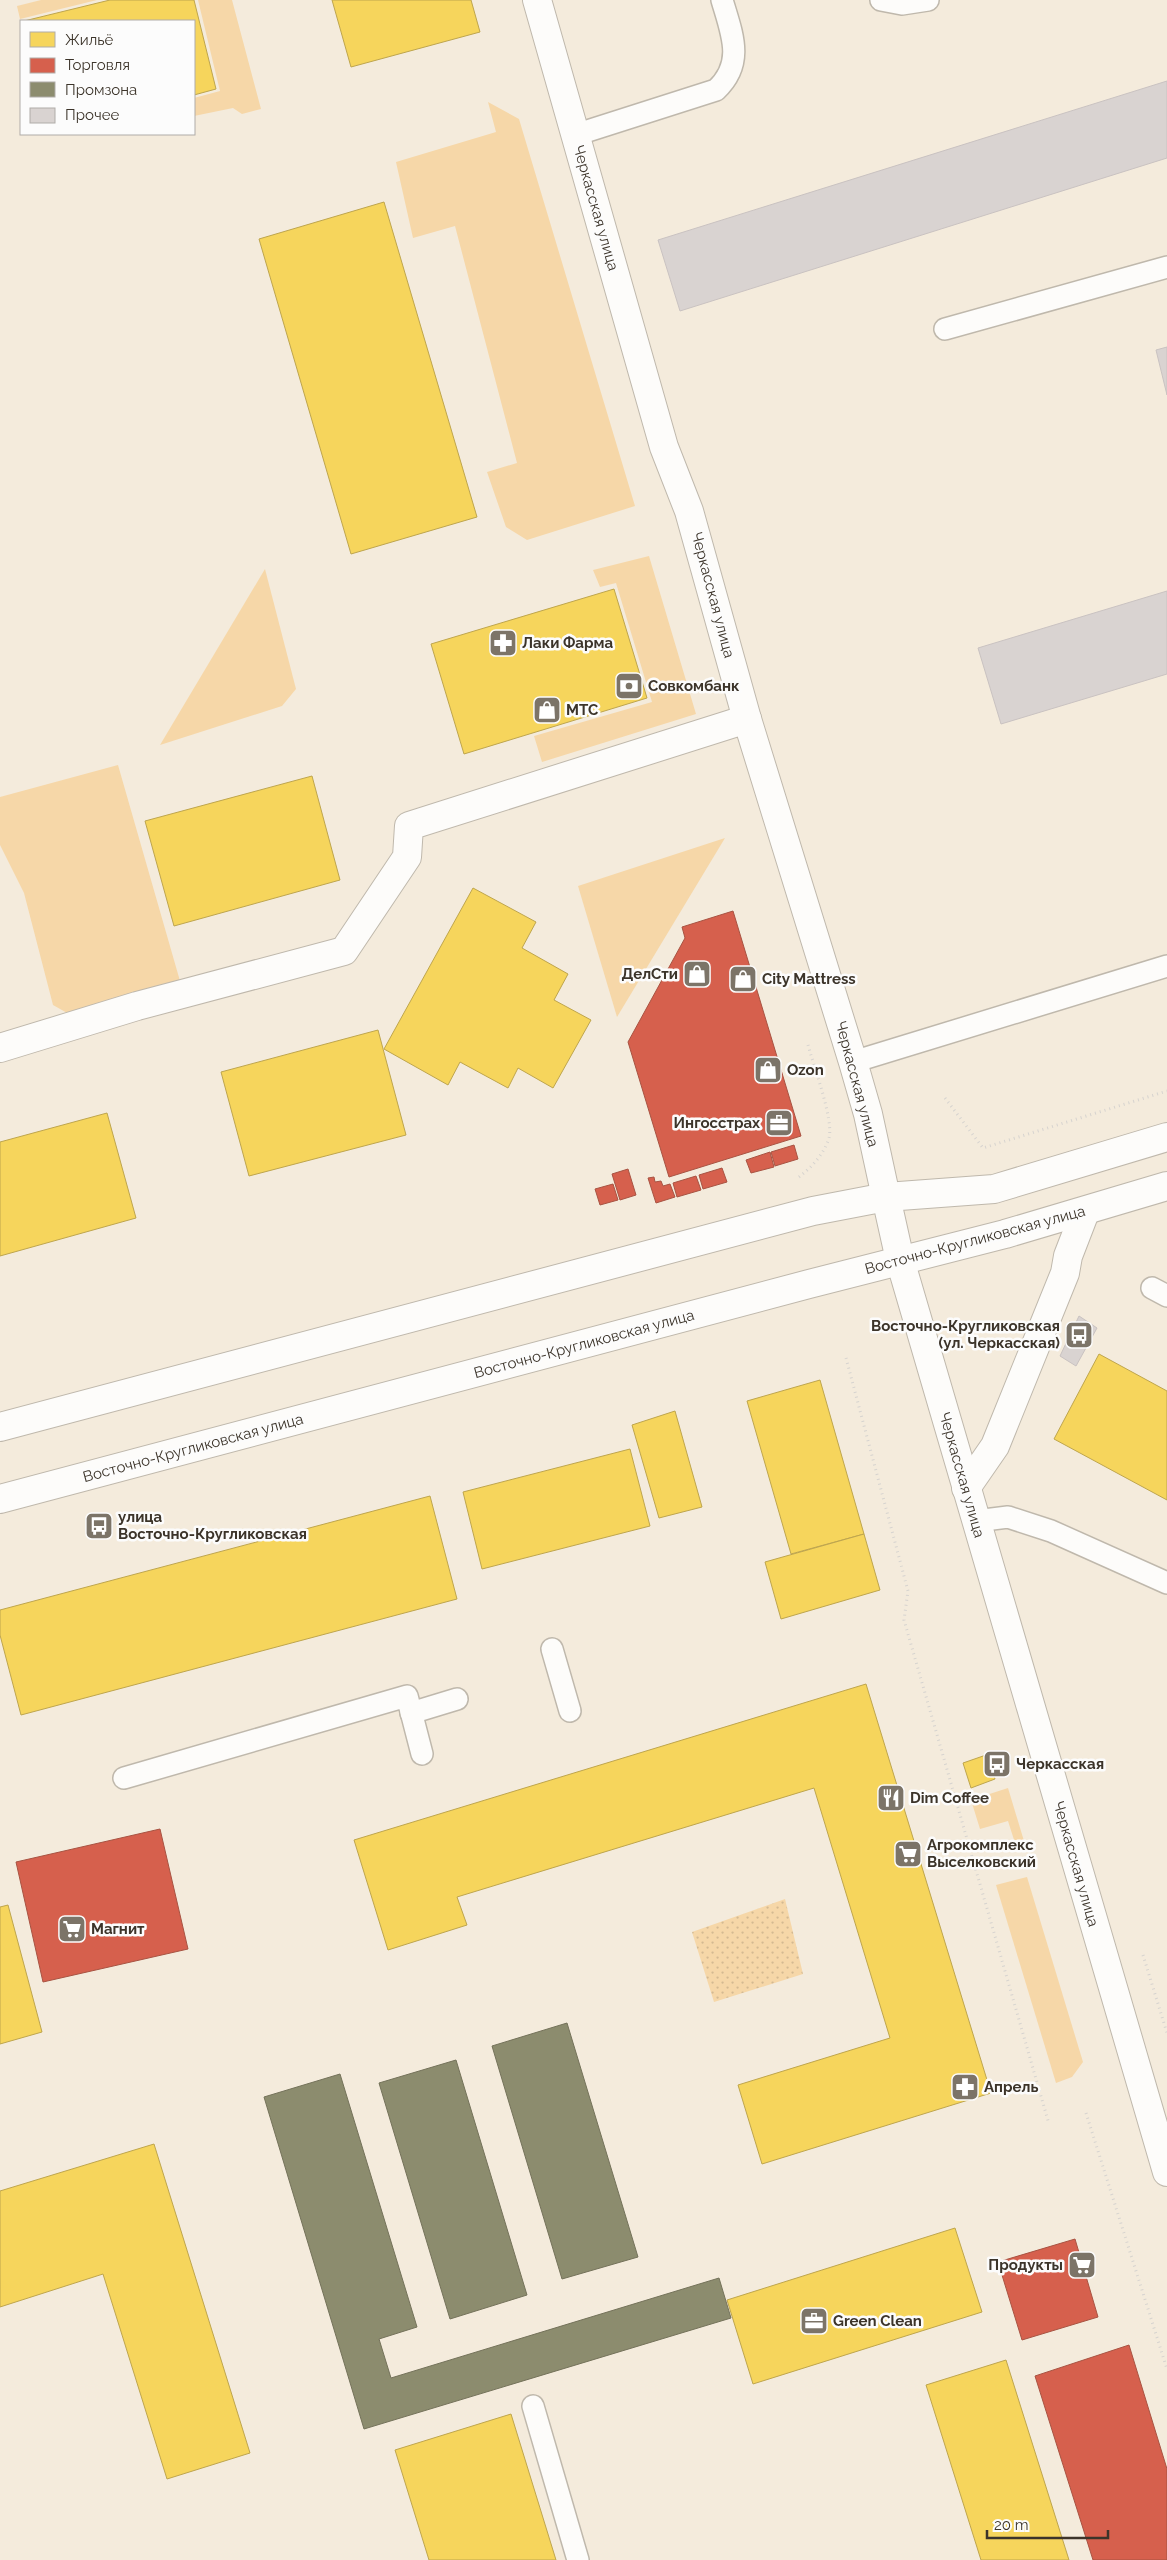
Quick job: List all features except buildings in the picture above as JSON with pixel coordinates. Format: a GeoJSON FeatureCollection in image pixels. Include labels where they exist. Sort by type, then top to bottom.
{"type":"FeatureCollection","features":[{"type":"Feature","properties":{"kind":"street","name":"Черкасская улица"},"geometry":{"type":"LineString","coordinates":[[537,0],[664,447],[689,510],[746,719],[853,1062],[868,1114],[900,1260],[1167,2172]]}},
{"type":"Feature","properties":{"kind":"street"},"geometry":{"type":"LineString","coordinates":[[0,1048],[137,1006],[344,951],[408,857],[409,826],[746,719]]}},
{"type":"Feature","properties":{"kind":"street"},"geometry":{"type":"LineString","coordinates":[[0,1427],[803,1214],[886,1197],[994,1189],[1167,1137]]}},
{"type":"Feature","properties":{"kind":"street","name":"Восточно-Кругликовская улица"},"geometry":{"type":"LineString","coordinates":[[0,1499],[1085,1212],[1167,1186]]}},
{"type":"Feature","properties":{"kind":"street"},"geometry":{"type":"LineString","coordinates":[[966,1488],[995,1446],[1065,1273],[1068,1256],[1085,1212]]}},
{"type":"Feature","properties":{"kind":"lane"},"geometry":{"type":"LineString","coordinates":[[575,135],[716,90],[727,80],[734,60],[732,35],[722,0]]}},
{"type":"Feature","properties":{"kind":"lane"},"geometry":{"type":"LineString","coordinates":[[881,0],[902,4],[928,0]]}},
{"type":"Feature","properties":{"kind":"lane"},"geometry":{"type":"LineString","coordinates":[[945,329],[1167,267]]}},
{"type":"Feature","properties":{"kind":"lane"},"geometry":{"type":"LineString","coordinates":[[853,1062],[1167,966]]}},
{"type":"Feature","properties":{"kind":"lane"},"geometry":{"type":"LineString","coordinates":[[976,1521],[1008,1517],[1034,1525],[1167,1583]]}},
{"type":"Feature","properties":{"kind":"lane"},"geometry":{"type":"LineString","coordinates":[[552,1649],[570,1711]]}},
{"type":"Feature","properties":{"kind":"lane"},"geometry":{"type":"LineString","coordinates":[[124,1778],[407,1696],[422,1754]]}},
{"type":"Feature","properties":{"kind":"lane"},"geometry":{"type":"LineString","coordinates":[[411,1712],[457,1699]]}},
{"type":"Feature","properties":{"kind":"lane"},"geometry":{"type":"LineString","coordinates":[[534,2406],[578,2560]]}},
{"type":"Feature","properties":{"kind":"path"},"geometry":{"type":"LineString","coordinates":[[945,1098],[983,1148],[1167,1092]]}},
{"type":"Feature","properties":{"kind":"path"},"geometry":{"type":"LineString","coordinates":[[846,1358],[908,1591],[904,1620],[1050,2124]]}},
{"type":"Feature","properties":{"kind":"path"},"geometry":{"type":"LineString","coordinates":[[1086,2112],[1167,2369]]}},
{"type":"Feature","properties":{"kind":"shaded area"},"geometry":{"type":"Polygon","coordinates":[[[41,0],[97,0],[20,19],[17,6],[41,0]]]}},
{"type":"Feature","properties":{"kind":"shaded area"},"geometry":{"type":"Polygon","coordinates":[[[198,0],[232,0],[261,109],[242,114],[233,108],[195,116],[195,98],[220,91],[198,0]]]}},
{"type":"Feature","properties":{"kind":"shaded area"},"geometry":{"type":"Polygon","coordinates":[[[488,102],[519,119],[635,506],[527,540],[506,527],[487,472],[517,463],[455,226],[413,238],[396,162],[496,132],[488,102]]]}},
{"type":"Feature","properties":{"kind":"shaded area"},"geometry":{"type":"Polygon","coordinates":[[[649,556],[696,714],[542,762],[534,736],[652,702],[616,583],[600,587],[593,570],[649,556]]]}},
{"type":"Feature","properties":{"kind":"shaded area"},"geometry":{"type":"Polygon","coordinates":[[[265,569],[296,689],[282,706],[160,745],[265,569]]]}},
{"type":"Feature","properties":{"kind":"shaded area"},"geometry":{"type":"Polygon","coordinates":[[[118,765],[180,981],[69,1014],[53,1005],[24,893],[0,845],[0,797],[118,765]]]}},
{"type":"Feature","properties":{"kind":"shaded area"},"geometry":{"type":"Polygon","coordinates":[[[725,838],[617,1017],[578,886],[725,838]]]}},
{"type":"Feature","properties":{"kind":"shaded area"},"geometry":{"type":"Polygon","coordinates":[[[1008,1788],[1024,1841],[1015,1843],[1008,1821],[980,1829],[971,1800],[1008,1788]]]}},
{"type":"Feature","properties":{"kind":"shaded area"},"geometry":{"type":"Polygon","coordinates":[[[1027,1877],[1083,2062],[1072,2077],[1056,2083],[996,1885],[1027,1877]]]}},
{"type":"Feature","properties":{"kind":"shaded area"},"geometry":{"type":"Polygon","coordinates":[[[785,1899],[803,1974],[714,2002],[692,1932],[785,1899]]]}},
{"type":"Feature","properties":{"kind":"place","name":"Лаки Фарма"},"geometry":{"type":"Point","coordinates":[503,643]}},
{"type":"Feature","properties":{"kind":"place","name":"Совкомбанк"},"geometry":{"type":"Point","coordinates":[629,686]}},
{"type":"Feature","properties":{"kind":"place","name":"МТС"},"geometry":{"type":"Point","coordinates":[547,710]}},
{"type":"Feature","properties":{"kind":"place","name":"ДелСти"},"geometry":{"type":"Point","coordinates":[697,974]}},
{"type":"Feature","properties":{"kind":"place","name":"City Mattress"},"geometry":{"type":"Point","coordinates":[743,979]}},
{"type":"Feature","properties":{"kind":"place","name":"Ozon"},"geometry":{"type":"Point","coordinates":[768,1070]}},
{"type":"Feature","properties":{"kind":"place","name":"Ингосстрах"},"geometry":{"type":"Point","coordinates":[779,1123]}},
{"type":"Feature","properties":{"kind":"place","name":"Восточно-Кругликовская (ул. Черкасская)"},"geometry":{"type":"Point","coordinates":[1079,1335]}},
{"type":"Feature","properties":{"kind":"place","name":"улица Восточно-Кругликовская"},"geometry":{"type":"Point","coordinates":[99,1526]}},
{"type":"Feature","properties":{"kind":"place","name":"Черкасская"},"geometry":{"type":"Point","coordinates":[997,1764]}},
{"type":"Feature","properties":{"kind":"place","name":"Dim Coffee"},"geometry":{"type":"Point","coordinates":[891,1798]}},
{"type":"Feature","properties":{"kind":"place","name":"Агрокомплекс Выселковский"},"geometry":{"type":"Point","coordinates":[908,1854]}},
{"type":"Feature","properties":{"kind":"place","name":"Магнит"},"geometry":{"type":"Point","coordinates":[72,1929]}},
{"type":"Feature","properties":{"kind":"place","name":"Апрель"},"geometry":{"type":"Point","coordinates":[965,2087]}},
{"type":"Feature","properties":{"kind":"place","name":"Продукты"},"geometry":{"type":"Point","coordinates":[1082,2265]}},
{"type":"Feature","properties":{"kind":"place","name":"Green Clean"},"geometry":{"type":"Point","coordinates":[814,2321]}}]}
